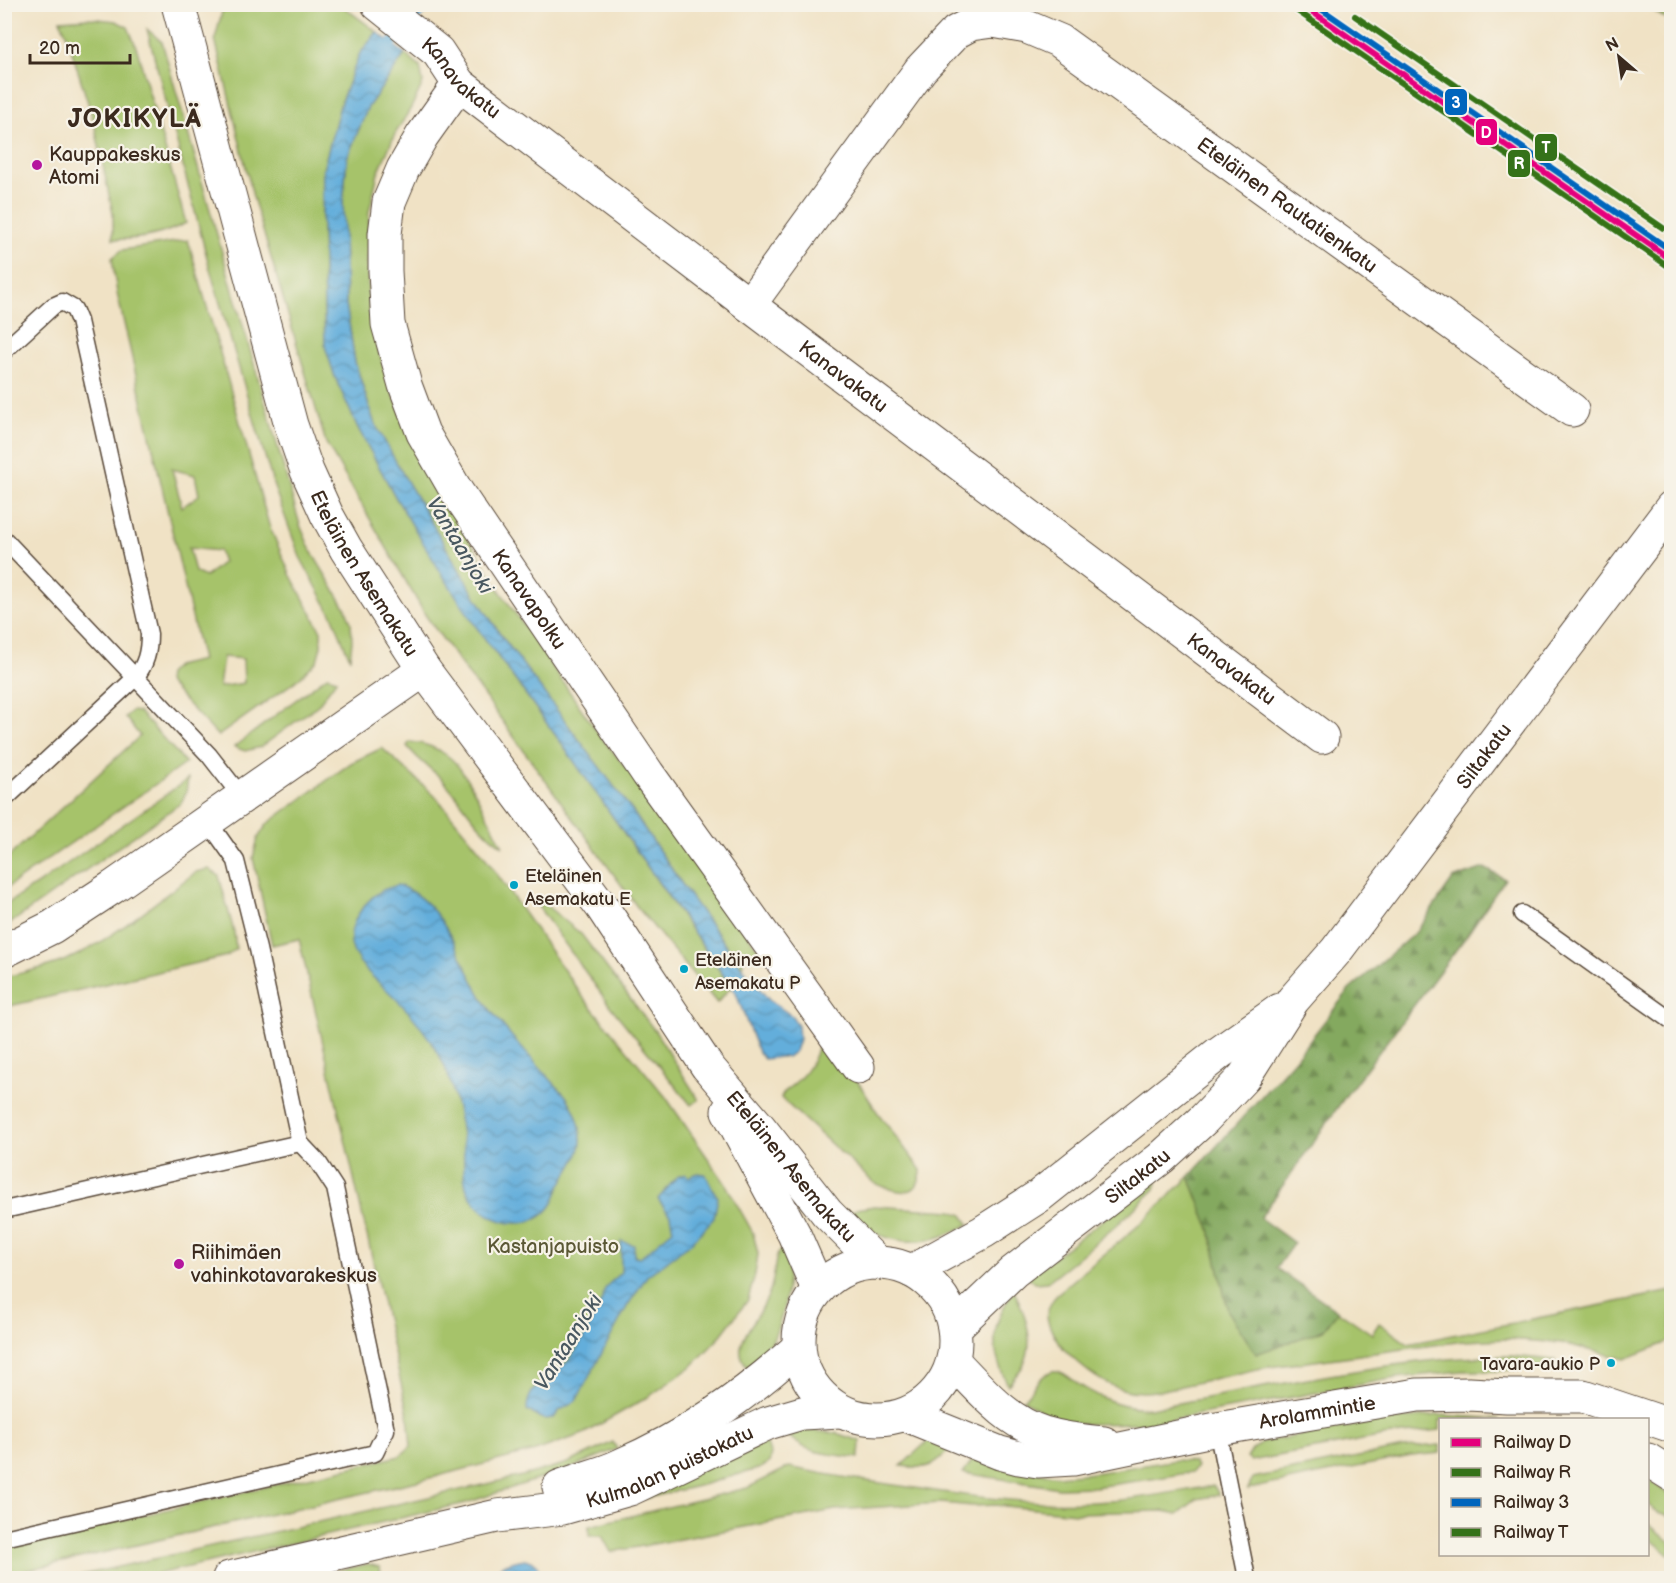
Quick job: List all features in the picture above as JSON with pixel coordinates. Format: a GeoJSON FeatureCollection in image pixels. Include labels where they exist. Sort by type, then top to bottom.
{"type":"FeatureCollection","features":[{"type":"Feature","properties":{"kind":"street","name":"Eteläinen Asemakatu"},"geometry":{"type":"LineString","coordinates":[[178,4],[291,425],[307,471],[327,515],[346,549],[424,670],[602,907],[707,1066],[760,1128],[827,1213],[877,1263]]}},
{"type":"Feature","properties":{"kind":"street","name":"Kanavakatu"},"geometry":{"type":"LineString","coordinates":[[380,6],[438,52],[459,84],[1322,736]]}},
{"type":"Feature","properties":{"kind":"street","name":"Eteläinen Rautatienkatu"},"geometry":{"type":"LineString","coordinates":[[749,305],[921,69],[956,32],[990,13],[1060,41],[1572,410]]}},
{"type":"Feature","properties":{"kind":"street","name":"Kanavapolku"},"geometry":{"type":"LineString","coordinates":[[459,84],[403,169],[390,202],[385,234],[388,324],[405,385],[423,433],[458,492],[641,764],[858,1067]]}},
{"type":"Feature","properties":{"kind":"street","name":"Siltakatu"},"geometry":{"type":"LineString","coordinates":[[955,1327],[1013,1272],[1161,1158],[1204,1119],[1244,1077],[1293,1000],[1336,951],[1671,507]]}},
{"type":"Feature","properties":{"kind":"street"},"geometry":{"type":"LineString","coordinates":[[4,951],[52,927],[78,910],[424,670]]}},
{"type":"Feature","properties":{"kind":"street","name":"Siltakatu"},"geometry":{"type":"LineString","coordinates":[[912,1271],[983,1232],[1039,1196],[1219,1053],[1293,1000]]}},
{"type":"Feature","properties":{"kind":"street","name":"Eteläinen Asemakatu"},"geometry":{"type":"LineString","coordinates":[[707,1066],[731,1118],[794,1234],[818,1289]]}},
{"type":"Feature","properties":{"kind":"street"},"geometry":{"type":"LineString","coordinates":[[877,1263],[895,1265],[912,1271],[932,1285],[946,1304],[955,1327],[956,1344],[953,1361],[943,1384],[927,1402],[906,1415],[884,1420],[861,1418],[840,1411],[824,1400],[811,1384],[803,1367],[798,1347],[800,1327],[807,1306],[818,1289],[835,1275],[855,1266],[877,1263]]}},
{"type":"Feature","properties":{"kind":"street","name":"Kulmalan puistokatu"},"geometry":{"type":"LineString","coordinates":[[497,1516],[561,1486],[617,1467],[664,1445],[749,1391],[798,1347]]}},
{"type":"Feature","properties":{"kind":"street","name":"Arolammintie"},"geometry":{"type":"LineString","coordinates":[[953,1361],[1000,1408],[1042,1433],[1130,1446]]}},
{"type":"Feature","properties":{"kind":"street","name":"Arolammintie"},"geometry":{"type":"LineString","coordinates":[[906,1415],[1000,1453],[1038,1461],[1073,1459],[1217,1429],[1417,1395],[1583,1396],[1648,1418]]}},
{"type":"Feature","properties":{"kind":"street","name":"Arolammintie"},"geometry":{"type":"LineString","coordinates":[[1507,1396],[1566,1418]]}},
{"type":"Feature","properties":{"kind":"street","name":"Kulmalan puistokatu"},"geometry":{"type":"LineString","coordinates":[[229,1578],[497,1516],[563,1508],[630,1488],[768,1424],[802,1413],[840,1411]]}},
{"type":"Feature","properties":{"kind":"street","name":"Arolammintie"},"geometry":{"type":"LineString","coordinates":[[1649,1418],[1671,1426]]}},
{"type":"Feature","properties":{"kind":"street"},"geometry":{"type":"LineString","coordinates":[[1649,1461],[1671,1475]]}},
{"type":"Feature","properties":{"kind":"lane"},"geometry":{"type":"LineString","coordinates":[[4,351],[53,306],[62,302],[74,309],[79,321],[148,634],[149,650],[144,666],[135,678],[4,800]]}},
{"type":"Feature","properties":{"kind":"lane"},"geometry":{"type":"LineString","coordinates":[[4,539],[209,755],[242,796]]}},
{"type":"Feature","properties":{"kind":"lane"},"geometry":{"type":"LineString","coordinates":[[4,1538],[375,1452],[386,1430],[335,1188],[318,1162],[300,1143],[258,949],[236,861],[207,820]]}},
{"type":"Feature","properties":{"kind":"lane"},"geometry":{"type":"LineString","coordinates":[[1522,914],[1671,1021]]}},
{"type":"Feature","properties":{"kind":"lane"},"geometry":{"type":"LineString","coordinates":[[4,1210],[300,1143]]}},
{"type":"Feature","properties":{"kind":"lane"},"geometry":{"type":"LineString","coordinates":[[1217,1429],[1246,1578]]}},
{"type":"Feature","properties":{"kind":"green space"},"geometry":{"type":"Polygon","coordinates":[[[224,4],[341,5],[377,32],[359,55],[341,102],[323,170],[325,345],[335,377],[358,428],[396,498],[475,625],[562,744],[731,987],[717,1003],[638,908],[426,616],[326,443],[253,197],[215,39],[224,4]]]}},
{"type":"Feature","properties":{"kind":"green space"},"geometry":{"type":"Polygon","coordinates":[[[1646,5],[1671,5],[1671,23],[1646,5]]]}},
{"type":"Feature","properties":{"kind":"green space"},"geometry":{"type":"Polygon","coordinates":[[[89,18],[116,21],[128,27],[136,46],[186,223],[168,231],[141,238],[113,239],[113,214],[94,122],[60,20],[89,18]]]}},
{"type":"Feature","properties":{"kind":"green space"},"geometry":{"type":"Polygon","coordinates":[[[147,29],[162,42],[300,525],[311,551],[346,609],[351,623],[350,659],[333,617],[300,557],[274,487],[210,269],[147,29]]]}},
{"type":"Feature","properties":{"kind":"green space"},"geometry":{"type":"Polygon","coordinates":[[[405,54],[420,67],[423,83],[395,134],[378,173],[369,212],[367,264],[369,311],[386,378],[412,436],[450,508],[500,591],[600,736],[638,782],[764,957],[745,955],[742,967],[633,812],[503,638],[470,588],[374,422],[355,362],[346,304],[343,203],[347,158],[368,107],[405,54]]]}},
{"type":"Feature","properties":{"kind":"green space"},"geometry":{"type":"Polygon","coordinates":[[[188,240],[269,525],[290,574],[321,631],[321,646],[317,661],[297,680],[218,736],[167,682],[168,674],[176,666],[202,660],[117,293],[112,258],[122,250],[188,240]],[[172,469],[182,507],[199,495],[195,475],[172,469]],[[189,548],[195,572],[205,577],[223,562],[219,551],[189,548]],[[223,657],[219,687],[244,683],[243,659],[223,657]]]}},
{"type":"Feature","properties":{"kind":"green space"},"geometry":{"type":"Polygon","coordinates":[[[327,676],[337,679],[318,705],[261,747],[245,751],[234,747],[327,676]]]}},
{"type":"Feature","properties":{"kind":"green space"},"geometry":{"type":"Polygon","coordinates":[[[132,711],[139,712],[186,763],[5,889],[5,860],[140,736],[125,717],[132,711]]]}},
{"type":"Feature","properties":{"kind":"green space"},"geometry":{"type":"Polygon","coordinates":[[[410,742],[435,749],[456,764],[471,785],[503,846],[485,832],[442,779],[411,751],[407,746],[410,742]]]}},
{"type":"Feature","properties":{"kind":"green space","name":"Kastanjapuisto"},"geometry":{"type":"Polygon","coordinates":[[[382,748],[436,797],[483,854],[582,996],[665,1096],[725,1183],[753,1233],[758,1254],[748,1300],[718,1339],[691,1367],[648,1397],[583,1434],[535,1451],[426,1479],[5,1575],[4,1547],[400,1456],[411,1446],[408,1414],[299,939],[272,945],[253,858],[258,838],[267,824],[351,763],[382,748]]]}},
{"type":"Feature","properties":{"kind":"green space"},"geometry":{"type":"Polygon","coordinates":[[[188,779],[186,793],[181,803],[5,927],[5,905],[188,779]]]}},
{"type":"Feature","properties":{"kind":"green space"},"geometry":{"type":"Polygon","coordinates":[[[1484,868],[1505,879],[1465,938],[1347,1094],[1260,1218],[1294,1243],[1276,1268],[1338,1311],[1323,1330],[1256,1354],[1228,1311],[1210,1229],[1189,1177],[1295,1059],[1349,990],[1417,931],[1453,879],[1484,868]]]}},
{"type":"Feature","properties":{"kind":"green space"},"geometry":{"type":"Polygon","coordinates":[[[209,869],[219,876],[234,932],[236,949],[227,956],[5,1007],[5,977],[52,965],[79,954],[124,926],[196,872],[209,869]]]}},
{"type":"Feature","properties":{"kind":"green space"},"geometry":{"type":"Polygon","coordinates":[[[542,902],[581,934],[655,1031],[699,1100],[691,1105],[610,1006],[537,905],[542,902]]]}},
{"type":"Feature","properties":{"kind":"green space"},"geometry":{"type":"Polygon","coordinates":[[[819,1035],[843,1059],[878,1113],[921,1170],[916,1187],[904,1192],[874,1183],[781,1098],[810,1065],[817,1048],[819,1035]]]}},
{"type":"Feature","properties":{"kind":"green space"},"geometry":{"type":"Polygon","coordinates":[[[1189,1177],[1210,1229],[1228,1311],[1323,1330],[1338,1311],[1372,1334],[1379,1323],[1408,1344],[1672,1291],[1671,1341],[1625,1359],[1562,1343],[1508,1339],[1464,1341],[1262,1368],[1159,1391],[1136,1392],[1122,1389],[1089,1372],[1067,1353],[1052,1331],[1047,1317],[1048,1310],[1056,1295],[1139,1225],[1189,1177]]]}},
{"type":"Feature","properties":{"kind":"green space"},"geometry":{"type":"Polygon","coordinates":[[[1155,1180],[1157,1183],[1155,1189],[1068,1266],[1047,1282],[1034,1283],[1028,1277],[1155,1180]]]}},
{"type":"Feature","properties":{"kind":"green space"},"geometry":{"type":"Polygon","coordinates":[[[874,1206],[952,1211],[963,1215],[969,1224],[937,1238],[921,1241],[891,1239],[876,1233],[847,1214],[857,1209],[874,1206]]]}},
{"type":"Feature","properties":{"kind":"green space"},"geometry":{"type":"Polygon","coordinates":[[[786,1248],[788,1281],[782,1314],[770,1346],[751,1373],[743,1361],[741,1347],[747,1331],[768,1297],[777,1255],[786,1248]]]}},
{"type":"Feature","properties":{"kind":"green space"},"geometry":{"type":"Polygon","coordinates":[[[1014,1291],[1028,1328],[1029,1347],[1023,1366],[1008,1385],[998,1360],[995,1337],[1000,1315],[1014,1291]]]}},
{"type":"Feature","properties":{"kind":"green space"},"geometry":{"type":"Polygon","coordinates":[[[1512,1356],[1555,1360],[1549,1366],[1500,1371],[1462,1371],[1396,1378],[1152,1423],[1080,1424],[1053,1418],[1023,1400],[1040,1379],[1053,1371],[1064,1374],[1106,1399],[1131,1407],[1150,1408],[1375,1368],[1466,1358],[1512,1356]]]}},
{"type":"Feature","properties":{"kind":"green space"},"geometry":{"type":"Polygon","coordinates":[[[1439,1415],[1485,1418],[1439,1418],[1439,1430],[1384,1436],[1251,1461],[1247,1458],[1252,1450],[1263,1442],[1382,1421],[1439,1415]]]}},
{"type":"Feature","properties":{"kind":"green space"},"geometry":{"type":"Polygon","coordinates":[[[784,1431],[836,1433],[860,1441],[859,1458],[809,1449],[800,1445],[784,1431]]]}},
{"type":"Feature","properties":{"kind":"green space"},"geometry":{"type":"Polygon","coordinates":[[[763,1439],[771,1454],[769,1463],[761,1468],[622,1504],[763,1439]]]}},
{"type":"Feature","properties":{"kind":"green space"},"geometry":{"type":"Polygon","coordinates":[[[930,1439],[952,1447],[930,1465],[918,1468],[901,1466],[930,1439]]]}},
{"type":"Feature","properties":{"kind":"green space"},"geometry":{"type":"Polygon","coordinates":[[[613,1442],[617,1449],[569,1469],[466,1503],[140,1578],[69,1578],[522,1476],[568,1463],[613,1442]]]}},
{"type":"Feature","properties":{"kind":"green space"},"geometry":{"type":"Polygon","coordinates":[[[1439,1445],[1439,1453],[1411,1456],[1248,1489],[1253,1478],[1403,1448],[1439,1445]]]}},
{"type":"Feature","properties":{"kind":"green space"},"geometry":{"type":"Polygon","coordinates":[[[973,1459],[1057,1476],[1094,1473],[1177,1460],[1193,1462],[1197,1467],[1192,1472],[1158,1478],[1095,1487],[1059,1488],[963,1473],[973,1459]]]}},
{"type":"Feature","properties":{"kind":"green space"},"geometry":{"type":"Polygon","coordinates":[[[789,1467],[939,1492],[1037,1502],[1110,1501],[1214,1486],[1219,1495],[1197,1499],[1178,1514],[1163,1511],[1076,1513],[995,1505],[973,1506],[941,1503],[835,1510],[611,1552],[602,1536],[589,1536],[589,1526],[747,1488],[789,1467]]]}},
{"type":"Feature","properties":{"kind":"green space"},"geometry":{"type":"Polygon","coordinates":[[[1649,1480],[1671,1496],[1671,1516],[1658,1512],[1649,1506],[1649,1480]]]}},
{"type":"Feature","properties":{"kind":"green space"},"geometry":{"type":"Polygon","coordinates":[[[1649,1525],[1671,1542],[1671,1556],[1649,1538],[1649,1525]]]}},
{"type":"Feature","properties":{"kind":"green space"},"geometry":{"type":"Polygon","coordinates":[[[368,1564],[380,1567],[382,1578],[305,1578],[368,1564]]]}},
{"type":"Feature","properties":{"kind":"water"},"geometry":{"type":"Polygon","coordinates":[[[377,32],[405,54],[368,107],[347,158],[343,203],[346,304],[355,362],[374,422],[470,588],[503,638],[633,812],[692,899],[747,974],[769,1000],[792,1016],[798,1026],[799,1039],[795,1051],[787,1057],[764,1059],[758,1052],[736,993],[562,744],[475,625],[440,571],[396,498],[358,428],[335,377],[325,346],[323,170],[341,102],[359,55],[377,32]]]}},
{"type":"Feature","properties":{"kind":"water"},"geometry":{"type":"Polygon","coordinates":[[[398,885],[416,894],[442,922],[489,1008],[516,1042],[565,1095],[577,1117],[581,1142],[576,1158],[553,1203],[547,1211],[532,1220],[515,1223],[497,1219],[482,1210],[472,1199],[465,1182],[463,1142],[457,1108],[444,1065],[419,1025],[368,972],[354,953],[351,935],[361,910],[381,891],[398,885]]]}},
{"type":"Feature","properties":{"kind":"water"},"geometry":{"type":"Polygon","coordinates":[[[698,1173],[705,1174],[718,1197],[714,1218],[692,1242],[647,1276],[628,1305],[576,1401],[559,1411],[554,1418],[538,1417],[527,1410],[531,1393],[564,1365],[575,1352],[601,1302],[605,1289],[621,1272],[621,1241],[634,1245],[634,1256],[640,1257],[673,1230],[670,1215],[658,1199],[677,1177],[685,1174],[689,1177],[698,1173]]]}},
{"type":"Feature","properties":{"kind":"water"},"geometry":{"type":"Polygon","coordinates":[[[525,1559],[536,1563],[542,1578],[488,1578],[504,1565],[525,1559]]]}},
{"type":"Feature","properties":{"kind":"waterway","name":"Vantaanjoki"},"geometry":{"type":"LineString","coordinates":[[384,54],[427,4]]}},
{"type":"Feature","properties":{"kind":"rail line","name":"D"},"geometry":{"type":"LineString","coordinates":[[1301,4],[1672,260]]}},
{"type":"Feature","properties":{"kind":"rail line","name":"3"},"geometry":{"type":"LineString","coordinates":[[1314,4],[1672,251]]}},
{"type":"Feature","properties":{"kind":"rail line","name":"R"},"geometry":{"type":"LineString","coordinates":[[1296,10],[1668,266]]}},
{"type":"Feature","properties":{"kind":"rail line","name":"T"},"geometry":{"type":"LineString","coordinates":[[1355,16],[1663,228]]}},
{"type":"Feature","properties":{"kind":"place","name":"Kauppakeskus Atomi"},"geometry":{"type":"Point","coordinates":[37,165]}},
{"type":"Feature","properties":{"kind":"place","name":"Eteläinen Asemakatu E"},"geometry":{"type":"Point","coordinates":[514,885]}},
{"type":"Feature","properties":{"kind":"place","name":"Eteläinen Asemakatu P"},"geometry":{"type":"Point","coordinates":[684,969]}},
{"type":"Feature","properties":{"kind":"place","name":"Riihimäen vahinkotavarakeskus"},"geometry":{"type":"Point","coordinates":[179,1264]}},
{"type":"Feature","properties":{"kind":"place","name":"Tavara-aukio P"},"geometry":{"type":"Point","coordinates":[1611,1363]}},
{"type":"Feature","properties":{"kind":"district","name":"JOKIKYLÄ"},"geometry":{"type":"Point","coordinates":[135,118]}}]}
